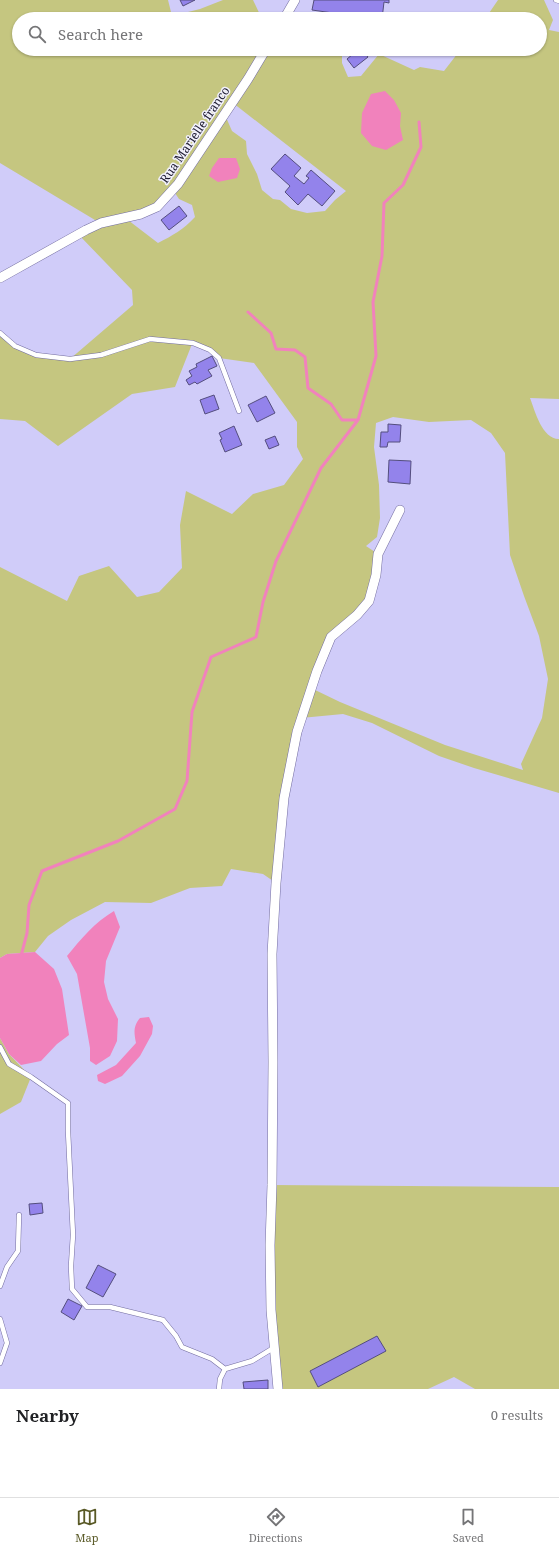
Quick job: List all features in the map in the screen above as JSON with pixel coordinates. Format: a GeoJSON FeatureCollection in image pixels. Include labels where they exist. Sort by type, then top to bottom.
{"type":"FeatureCollection","features":[{"type":"Feature","properties":{"kind":"street"},"geometry":{"type":"LineString","coordinates":[[288,12],[296,0]]}},
{"type":"Feature","properties":{"kind":"street","name":"Rua Marielle franco"},"geometry":{"type":"LineString","coordinates":[[0,278],[101,223],[141,214],[157,207],[178,184],[262,56]]}},
{"type":"Feature","properties":{"kind":"street"},"geometry":{"type":"LineString","coordinates":[[278,1389],[271,1310],[270,1245],[273,1062],[272,954],[276,883],[284,798],[297,732],[317,671],[331,637],[358,615],[369,601],[376,575],[378,554],[400,510]]}},
{"type":"Feature","properties":{"kind":"lane"},"geometry":{"type":"LineString","coordinates":[[0,333],[15,346],[36,355],[70,359],[101,355],[150,339],[193,344],[210,350],[219,358],[239,411]]}},
{"type":"Feature","properties":{"kind":"lane"},"geometry":{"type":"LineString","coordinates":[[0,1047],[9,1064],[68,1103],[73,1235],[71,1266],[72,1289],[87,1307],[110,1307],[163,1320],[176,1336],[182,1347],[212,1359],[225,1369]]}},
{"type":"Feature","properties":{"kind":"lane"},"geometry":{"type":"LineString","coordinates":[[0,1286],[7,1267],[18,1251],[18,1215]]}},
{"type":"Feature","properties":{"kind":"lane"},"geometry":{"type":"LineString","coordinates":[[0,1320],[7,1343],[0,1362]]}},
{"type":"Feature","properties":{"kind":"lane"},"geometry":{"type":"LineString","coordinates":[[225,1369],[252,1362],[275,1347]]}},
{"type":"Feature","properties":{"kind":"lane"},"geometry":{"type":"LineString","coordinates":[[219,1389],[220,1380],[225,1369]]}},
{"type":"Feature","properties":{"kind":"green space"},"geometry":{"type":"Polygon","coordinates":[[[0,0],[168,0],[171,12],[12,12],[12,56],[342,56],[342,63],[348,77],[361,76],[377,56],[383,56],[414,70],[420,67],[444,71],[456,56],[547,56],[547,12],[490,12],[498,0],[544,0],[553,20],[549,30],[559,32],[559,399],[530,398],[537,417],[544,429],[553,438],[559,439],[559,793],[439,756],[372,723],[343,714],[301,718],[297,732],[276,883],[263,874],[231,869],[222,886],[190,888],[151,903],[105,902],[71,920],[48,936],[35,952],[7,954],[0,958],[0,567],[67,601],[79,576],[109,566],[137,597],[159,592],[182,568],[180,525],[186,491],[232,514],[253,494],[284,485],[303,459],[297,447],[297,422],[254,363],[219,358],[210,350],[192,344],[175,387],[132,394],[58,446],[25,421],[0,419],[0,333],[15,346],[36,355],[70,359],[133,305],[132,290],[78,234],[100,223],[0,163],[0,0]],[[233,103],[225,115],[232,131],[246,141],[247,154],[257,174],[262,190],[273,199],[280,200],[291,209],[307,213],[325,211],[346,191],[233,103]],[[173,190],[157,207],[124,217],[158,243],[168,238],[187,225],[195,217],[192,205],[179,199],[173,190]],[[393,417],[376,423],[374,447],[379,485],[380,518],[377,537],[366,546],[378,554],[369,601],[331,637],[311,688],[340,702],[445,745],[523,770],[521,764],[542,718],[548,679],[539,636],[510,555],[505,453],[491,433],[471,420],[429,422],[393,417]]]}},
{"type":"Feature","properties":{"kind":"green space"},"geometry":{"type":"Polygon","coordinates":[[[223,0],[253,0],[259,12],[188,12],[223,0]]]}},
{"type":"Feature","properties":{"kind":"green space"},"geometry":{"type":"Polygon","coordinates":[[[0,1038],[9,1054],[31,1077],[21,1102],[0,1114],[0,1038]]]}},
{"type":"Feature","properties":{"kind":"green space"},"geometry":{"type":"Polygon","coordinates":[[[272,1185],[559,1187],[559,1389],[475,1389],[454,1377],[428,1389],[278,1389],[275,1347],[272,1185]]]}},
{"type":"Feature","properties":{"kind":"shaded area"},"geometry":{"type":"Polygon","coordinates":[[[385,91],[394,100],[401,113],[400,126],[403,140],[386,150],[372,146],[361,133],[362,113],[371,94],[385,91]]]}},
{"type":"Feature","properties":{"kind":"shaded area"},"geometry":{"type":"Polygon","coordinates":[[[219,158],[236,158],[240,169],[237,178],[218,182],[209,176],[212,168],[219,158]]]}},
{"type":"Feature","properties":{"kind":"shaded area"},"geometry":{"type":"Polygon","coordinates":[[[114,911],[120,927],[106,961],[104,982],[108,999],[118,1019],[117,1041],[110,1056],[96,1065],[90,1061],[90,1048],[77,974],[67,956],[94,926],[114,911]]]}},
{"type":"Feature","properties":{"kind":"shaded area"},"geometry":{"type":"Polygon","coordinates":[[[35,952],[54,969],[62,989],[69,1035],[57,1044],[41,1061],[21,1065],[9,1054],[0,1038],[0,958],[7,954],[35,952]]]}},
{"type":"Feature","properties":{"kind":"shaded area"},"geometry":{"type":"Polygon","coordinates":[[[149,1017],[153,1026],[152,1034],[140,1056],[122,1076],[105,1084],[98,1081],[97,1075],[116,1065],[136,1043],[135,1030],[136,1024],[140,1018],[149,1017]]]}},
{"type":"Feature","properties":{"kind":"building"},"geometry":{"type":"Polygon","coordinates":[[[180,0],[195,0],[183,6],[180,0]]]}},
{"type":"Feature","properties":{"kind":"building"},"geometry":{"type":"Polygon","coordinates":[[[314,0],[389,0],[389,3],[384,2],[383,12],[326,12],[312,10],[314,0]]]}},
{"type":"Feature","properties":{"kind":"building"},"geometry":{"type":"Polygon","coordinates":[[[351,56],[368,57],[354,68],[347,59],[351,56]]]}},
{"type":"Feature","properties":{"kind":"building"},"geometry":{"type":"Polygon","coordinates":[[[285,154],[301,168],[294,176],[304,184],[309,178],[306,176],[311,170],[335,191],[322,206],[308,194],[298,205],[285,192],[290,186],[271,169],[285,154]]]}},
{"type":"Feature","properties":{"kind":"building"},"geometry":{"type":"Polygon","coordinates":[[[179,206],[187,216],[169,230],[161,220],[179,206]]]}},
{"type":"Feature","properties":{"kind":"building"},"geometry":{"type":"Polygon","coordinates":[[[212,356],[217,366],[208,370],[212,376],[197,384],[195,382],[189,385],[186,380],[192,376],[189,371],[197,367],[196,364],[212,356]]]}},
{"type":"Feature","properties":{"kind":"building"},"geometry":{"type":"Polygon","coordinates":[[[214,395],[219,409],[205,414],[200,400],[214,395]]]}},
{"type":"Feature","properties":{"kind":"building"},"geometry":{"type":"Polygon","coordinates":[[[266,396],[275,413],[257,422],[248,405],[266,396]]]}},
{"type":"Feature","properties":{"kind":"building"},"geometry":{"type":"Polygon","coordinates":[[[388,424],[401,425],[400,442],[388,442],[387,447],[380,447],[381,432],[388,432],[388,424]]]}},
{"type":"Feature","properties":{"kind":"building"},"geometry":{"type":"Polygon","coordinates":[[[234,426],[242,445],[225,452],[219,433],[234,426]]]}},
{"type":"Feature","properties":{"kind":"building"},"geometry":{"type":"Polygon","coordinates":[[[275,436],[279,445],[269,449],[265,440],[275,436]]]}},
{"type":"Feature","properties":{"kind":"building"},"geometry":{"type":"Polygon","coordinates":[[[389,460],[411,461],[410,484],[388,482],[389,460]]]}},
{"type":"Feature","properties":{"kind":"building"},"geometry":{"type":"Polygon","coordinates":[[[42,1203],[43,1213],[30,1215],[29,1204],[42,1203]]]}},
{"type":"Feature","properties":{"kind":"building"},"geometry":{"type":"Polygon","coordinates":[[[98,1265],[116,1274],[103,1297],[86,1288],[98,1265]]]}},
{"type":"Feature","properties":{"kind":"building"},"geometry":{"type":"Polygon","coordinates":[[[68,1299],[82,1306],[74,1320],[61,1312],[68,1299]]]}},
{"type":"Feature","properties":{"kind":"building"},"geometry":{"type":"Polygon","coordinates":[[[377,1336],[386,1351],[318,1387],[310,1371],[377,1336]]]}},
{"type":"Feature","properties":{"kind":"building"},"geometry":{"type":"Polygon","coordinates":[[[268,1380],[268,1389],[244,1389],[243,1382],[268,1380]]]}},
{"type":"Feature","properties":{"kind":"waterway"},"geometry":{"type":"LineString","coordinates":[[21,956],[27,933],[29,905],[42,871],[118,841],[175,809],[187,781],[192,712],[211,657],[256,637],[263,602],[276,561],[321,468],[358,420],[376,356],[373,302],[382,256],[384,203],[403,185],[421,147],[419,122]]}},
{"type":"Feature","properties":{"kind":"waterway"},"geometry":{"type":"LineString","coordinates":[[248,312],[271,333],[276,349],[295,350],[305,357],[308,388],[331,404],[342,420],[358,420]]}}]}
